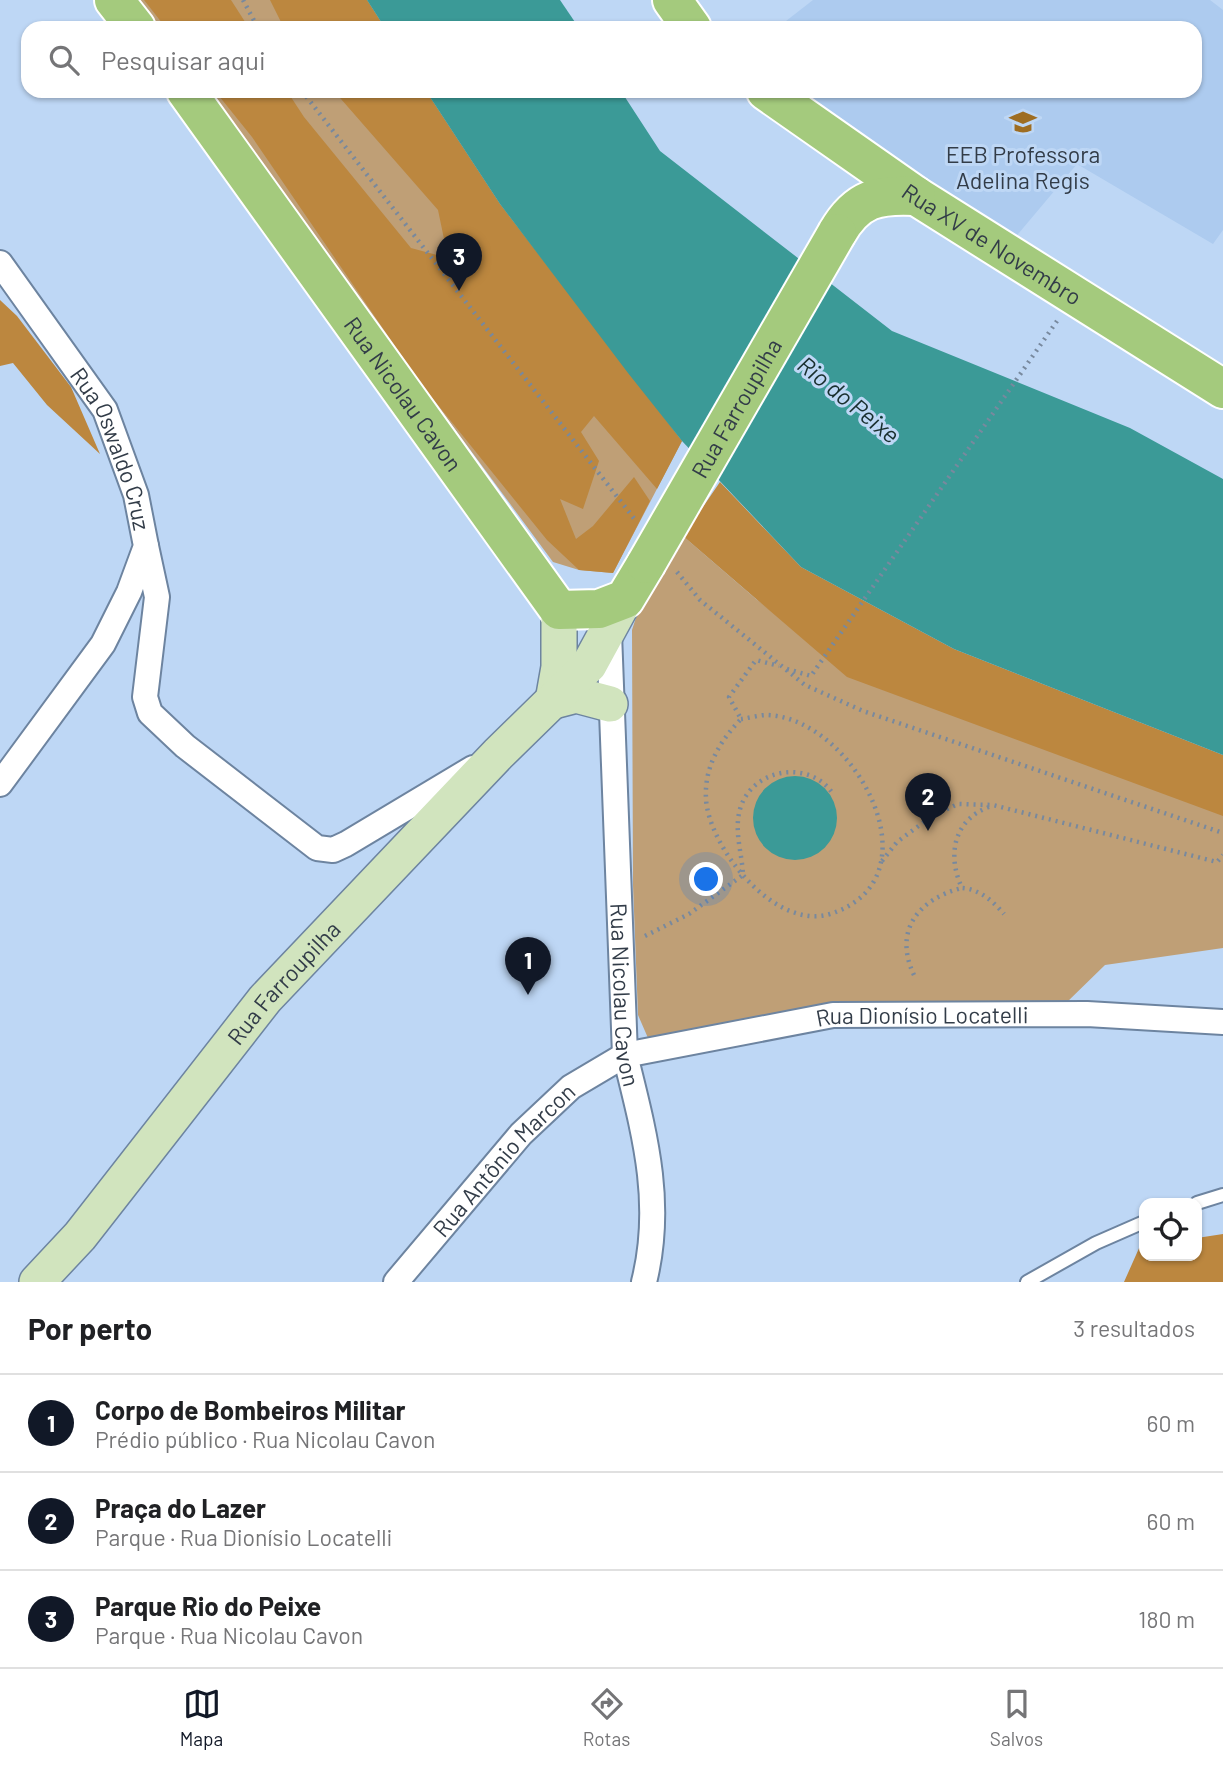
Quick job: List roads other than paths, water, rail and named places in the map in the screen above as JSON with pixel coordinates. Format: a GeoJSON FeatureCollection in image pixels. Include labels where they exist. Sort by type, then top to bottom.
{"type":"FeatureCollection","features":[{"type":"Feature","properties":{"kind":"main road"},"geometry":{"type":"LineString","coordinates":[[114,0],[130,21]]}},
{"type":"Feature","properties":{"kind":"main road"},"geometry":{"type":"LineString","coordinates":[[672,0],[687,21]]}},
{"type":"Feature","properties":{"kind":"main road","name":"Rua Nicolau Cavon"},"geometry":{"type":"LineString","coordinates":[[191,98],[559,610]]}},
{"type":"Feature","properties":{"kind":"main road","name":"Rua XV de Novembro"},"geometry":{"type":"LineString","coordinates":[[776,98],[916,197],[1076,294],[1223,389]]}},
{"type":"Feature","properties":{"kind":"main road","name":"Rua Farroupilha"},"geometry":{"type":"LineString","coordinates":[[839,144],[848,160],[852,180],[841,225]]}},
{"type":"Feature","properties":{"kind":"main road","name":"Rua Farroupilha"},"geometry":{"type":"LineString","coordinates":[[625,599],[853,208],[878,198],[916,197]]}},
{"type":"Feature","properties":{"kind":"main road"},"geometry":{"type":"LineString","coordinates":[[559,610],[599,609],[625,599]]}},
{"type":"Feature","properties":{"kind":"street","name":"Rua Oswaldo Cruz"},"geometry":{"type":"LineString","coordinates":[[0,263],[105,410],[136,495],[146,546],[103,644],[0,784]]}},
{"type":"Feature","properties":{"kind":"street"},"geometry":{"type":"LineString","coordinates":[[146,546],[157,597],[145,697],[150,713],[185,746],[317,848],[333,850],[346,844],[498,754]]}},
{"type":"Feature","properties":{"kind":"street","name":"Rua Farroupilha"},"geometry":{"type":"LineString","coordinates":[[37,1282],[80,1236],[265,999],[498,754],[589,665],[609,634],[625,599]]}},
{"type":"Feature","properties":{"kind":"street","name":"Rua Nicolau Cavon"},"geometry":{"type":"LineString","coordinates":[[559,610],[610,704]]}},
{"type":"Feature","properties":{"kind":"street"},"geometry":{"type":"LineString","coordinates":[[559,610],[559,667],[553,701],[576,695],[610,704]]}},
{"type":"Feature","properties":{"kind":"street","name":"Rua Nicolau Cavon"},"geometry":{"type":"LineString","coordinates":[[609,634],[610,704],[618,806],[625,1055],[640,1115],[654,1194],[652,1249],[644,1282]]}},
{"type":"Feature","properties":{"kind":"street","name":"Rua Dionísio Locatelli"},"geometry":{"type":"LineString","coordinates":[[625,1055],[833,1015],[1087,1014],[1223,1022]]}},
{"type":"Feature","properties":{"kind":"street","name":"Rua Antônio Marcon"},"geometry":{"type":"LineString","coordinates":[[396,1282],[522,1134],[571,1087],[625,1055]]}},
{"type":"Feature","properties":{"kind":"lane"},"geometry":{"type":"LineString","coordinates":[[1202,1201],[1223,1195]]}},
{"type":"Feature","properties":{"kind":"lane"},"geometry":{"type":"LineString","coordinates":[[1027,1282],[1096,1244],[1139,1224]]}},
{"type":"Feature","properties":{"kind":"water"},"geometry":{"type":"Polygon","coordinates":[[[367,0],[560,0],[574,21],[380,21],[367,0]]]}},
{"type":"Feature","properties":{"kind":"water","name":"Rio do Peixe"},"geometry":{"type":"Polygon","coordinates":[[[431,98],[626,98],[660,151],[892,331],[1130,428],[1223,479],[1223,755],[954,649],[801,567],[682,441],[500,204],[431,98]]]}},
{"type":"Feature","properties":{"kind":"water"},"geometry":{"type":"Polygon","coordinates":[[[795,776],[811,779],[830,795],[837,818],[834,834],[818,853],[795,860],[779,857],[760,841],[753,818],[756,802],[772,783],[795,776]]]}},
{"type":"Feature","properties":{"kind":"place","name":"EEB Professora Adelina Regis"},"geometry":{"type":"Point","coordinates":[1023,122]}},
{"type":"Feature","properties":{"kind":"place","name":"Parque Rio do Peixe"},"geometry":{"type":"Point","coordinates":[459,291]}},
{"type":"Feature","properties":{"kind":"place","name":"Praça do Lazer"},"geometry":{"type":"Point","coordinates":[928,831]}},
{"type":"Feature","properties":{"kind":"place","name":"Corpo de Bombeiros Militar"},"geometry":{"type":"Point","coordinates":[528,995]}}]}
